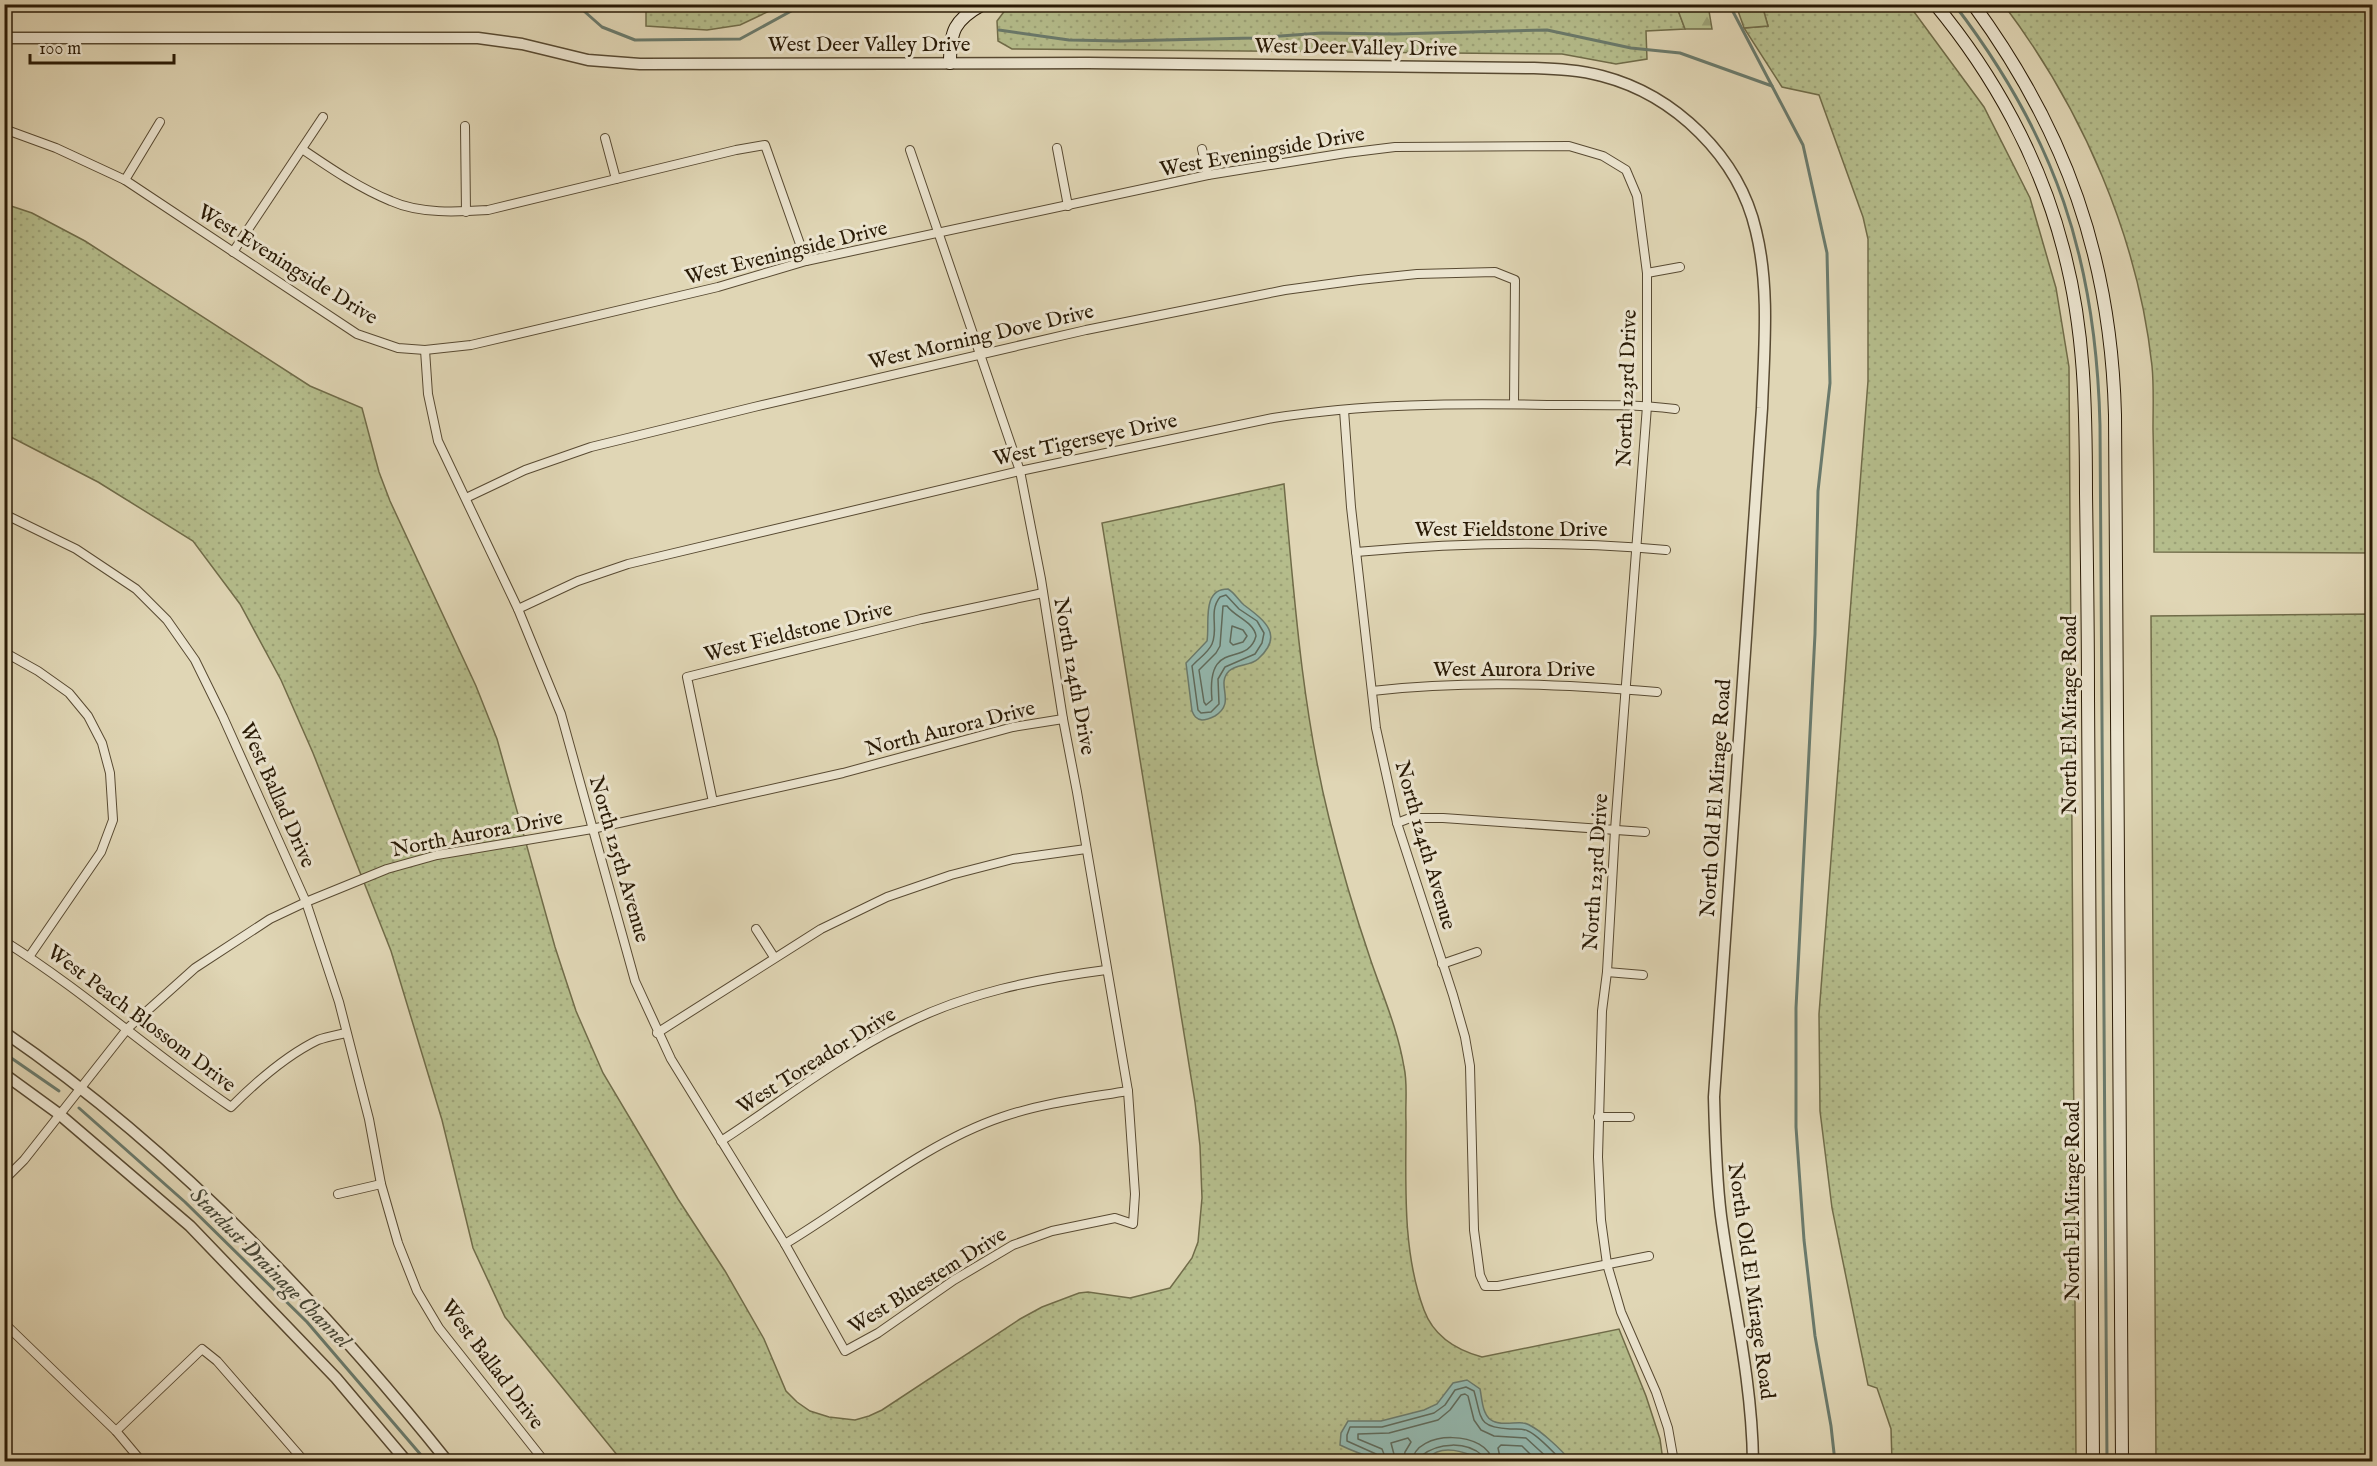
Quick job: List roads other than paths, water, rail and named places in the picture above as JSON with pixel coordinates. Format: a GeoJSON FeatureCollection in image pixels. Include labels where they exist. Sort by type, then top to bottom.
{"type":"FeatureCollection","features":[{"type":"Feature","properties":{"kind":"main road"},"geometry":{"type":"LineString","coordinates":[[950,63],[951,35],[957,22],[982,4]]}},
{"type":"Feature","properties":{"kind":"main road","name":"North El Mirage Road"},"geometry":{"type":"LineString","coordinates":[[1935,4],[1993,84],[2041,181],[2063,247],[2077,310],[2083,354],[2088,556],[2093,1461]]}},
{"type":"Feature","properties":{"kind":"main road"},"geometry":{"type":"LineString","coordinates":[[1972,4],[1994,34],[2033,98],[2068,171],[2095,255],[2106,306],[2112,352],[2115,436],[2122,1461]]}},
{"type":"Feature","properties":{"kind":"street","name":"West Deer Valley Drive"},"geometry":{"type":"LineString","coordinates":[[4,38],[478,38],[511,42],[572,57],[611,63],[950,63],[1569,70],[1602,76],[1644,93],[1677,113],[1714,147]]}},
{"type":"Feature","properties":{"kind":"street"},"geometry":{"type":"LineString","coordinates":[[233,252],[323,117]]}},
{"type":"Feature","properties":{"kind":"street"},"geometry":{"type":"LineString","coordinates":[[125,180],[160,122]]}},
{"type":"Feature","properties":{"kind":"street"},"geometry":{"type":"LineString","coordinates":[[465,126],[466,212]]}},
{"type":"Feature","properties":{"kind":"street","name":"West Eveningside Drive"},"geometry":{"type":"LineString","coordinates":[[4,129],[56,148],[125,180],[357,334],[398,348],[425,350],[471,345],[543,330],[718,287],[806,261],[1208,175],[1346,153],[1395,147],[1569,146],[1603,156],[1626,170]]}},
{"type":"Feature","properties":{"kind":"street"},"geometry":{"type":"LineString","coordinates":[[605,138],[616,179]]}},
{"type":"Feature","properties":{"kind":"street"},"geometry":{"type":"LineString","coordinates":[[302,149],[346,178],[392,202],[429,210],[466,212],[488,210],[736,150],[765,146],[806,261]]}},
{"type":"Feature","properties":{"kind":"street","name":"North Old El Mirage Road"},"geometry":{"type":"LineString","coordinates":[[1714,147],[1739,186],[1754,222],[1764,301],[1762,408],[1714,1097],[1715,1156],[1721,1217],[1748,1385],[1753,1461]]}},
{"type":"Feature","properties":{"kind":"street"},"geometry":{"type":"LineString","coordinates":[[1057,148],[1068,206]]}},
{"type":"Feature","properties":{"kind":"street"},"geometry":{"type":"LineString","coordinates":[[1202,149],[1208,175]]}},
{"type":"Feature","properties":{"kind":"street","name":"North 124th Drive"},"geometry":{"type":"LineString","coordinates":[[910,150],[1020,471],[1128,1091],[1135,1194],[1133,1224]]}},
{"type":"Feature","properties":{"kind":"street","name":"North 123rd Drive"},"geometry":{"type":"LineString","coordinates":[[1626,170],[1637,196],[1647,273],[1647,406],[1615,830],[1607,972],[1602,1011],[1598,1117],[1601,1220],[1607,1264],[1621,1312],[1656,1392],[1668,1428],[1674,1461]]}},
{"type":"Feature","properties":{"kind":"street"},"geometry":{"type":"LineString","coordinates":[[1647,273],[1680,267]]}},
{"type":"Feature","properties":{"kind":"street","name":"West Morning Dove Drive"},"geometry":{"type":"LineString","coordinates":[[466,498],[525,470],[591,447],[981,353],[1306,287],[1417,274],[1495,272],[1515,280],[1514,404]]}},
{"type":"Feature","properties":{"kind":"street","name":"North 125th Avenue"},"geometry":{"type":"LineString","coordinates":[[425,350],[428,394],[438,441],[518,609],[561,714],[635,981],[657,1033],[671,1059],[785,1244],[845,1351]]}},
{"type":"Feature","properties":{"kind":"street","name":"West Tigerseye Drive"},"geometry":{"type":"LineString","coordinates":[[518,609],[578,581],[628,564],[1020,471],[1273,418],[1310,412],[1514,404],[1647,406],[1675,409]]}},
{"type":"Feature","properties":{"kind":"street","name":"North 124th Avenue"},"geometry":{"type":"LineString","coordinates":[[1344,411],[1356,552],[1376,728],[1396,824],[1465,1036],[1470,1066],[1474,1230],[1480,1275],[1485,1286],[1498,1286],[1607,1264]]}},
{"type":"Feature","properties":{"kind":"street","name":"West Ballad Drive"},"geometry":{"type":"LineString","coordinates":[[4,514],[76,549],[136,589],[167,620],[195,660],[306,902],[330,973],[369,1119],[381,1184],[398,1243],[414,1281],[439,1328],[545,1461]]}},
{"type":"Feature","properties":{"kind":"street","name":"West Fieldstone Drive"},"geometry":{"type":"LineString","coordinates":[[1356,552],[1465,543],[1570,543],[1666,550]]}},
{"type":"Feature","properties":{"kind":"street","name":"West Fieldstone Drive"},"geometry":{"type":"LineString","coordinates":[[713,802],[687,677],[921,619],[1043,593]]}},
{"type":"Feature","properties":{"kind":"street"},"geometry":{"type":"LineString","coordinates":[[4,652],[38,671],[69,693],[87,716],[102,743],[110,773],[113,820],[101,852],[29,957]]}},
{"type":"Feature","properties":{"kind":"street","name":"West Aurora Drive"},"geometry":{"type":"LineString","coordinates":[[1372,691],[1497,684],[1657,692]]}},
{"type":"Feature","properties":{"kind":"street","name":"North Aurora Drive"},"geometry":{"type":"LineString","coordinates":[[4,1180],[24,1160],[128,1028],[195,968],[270,919],[306,902],[387,869],[437,855],[592,829],[843,773],[1013,727],[1063,719]]}},
{"type":"Feature","properties":{"kind":"street"},"geometry":{"type":"LineString","coordinates":[[1396,824],[1410,818],[1443,818],[1645,832]]}},
{"type":"Feature","properties":{"kind":"street"},"geometry":{"type":"LineString","coordinates":[[657,1033],[821,929],[887,897],[951,875],[1013,859],[1086,849]]}},
{"type":"Feature","properties":{"kind":"street"},"geometry":{"type":"LineString","coordinates":[[756,928],[774,957]]}},
{"type":"Feature","properties":{"kind":"street","name":"West Peach Blossom Drive"},"geometry":{"type":"LineString","coordinates":[[4,941],[128,1028],[197,1085],[231,1107],[256,1082],[318,1040],[346,1033]]}},
{"type":"Feature","properties":{"kind":"street"},"geometry":{"type":"LineString","coordinates":[[1442,964],[1477,952]]}},
{"type":"Feature","properties":{"kind":"street","name":"West Toreador Drive"},"geometry":{"type":"LineString","coordinates":[[721,1142],[833,1065],[901,1026],[967,998],[1036,980],[1106,970]]}},
{"type":"Feature","properties":{"kind":"street"},"geometry":{"type":"LineString","coordinates":[[1607,972],[1643,975]]}},
{"type":"Feature","properties":{"kind":"street"},"geometry":{"type":"LineString","coordinates":[[4,1032],[79,1090],[243,1232],[314,1304],[448,1461]]}},
{"type":"Feature","properties":{"kind":"street"},"geometry":{"type":"LineString","coordinates":[[4,1074],[62,1111],[190,1226],[336,1378],[407,1461]]}},
{"type":"Feature","properties":{"kind":"street"},"geometry":{"type":"LineString","coordinates":[[785,1244],[907,1166],[967,1131],[1002,1117],[1052,1103],[1128,1091]]}},
{"type":"Feature","properties":{"kind":"street"},"geometry":{"type":"LineString","coordinates":[[1598,1117],[1630,1117]]}},
{"type":"Feature","properties":{"kind":"street"},"geometry":{"type":"LineString","coordinates":[[338,1194],[381,1184]]}},
{"type":"Feature","properties":{"kind":"street","name":"West Bluestem Drive"},"geometry":{"type":"LineString","coordinates":[[845,1351],[878,1333],[954,1280],[1013,1245],[1052,1231],[1115,1218],[1133,1224]]}},
{"type":"Feature","properties":{"kind":"street"},"geometry":{"type":"LineString","coordinates":[[1607,1264],[1649,1256]]}},
{"type":"Feature","properties":{"kind":"street"},"geometry":{"type":"LineString","coordinates":[[4,1323],[116,1431],[142,1461]]}},
{"type":"Feature","properties":{"kind":"street"},"geometry":{"type":"LineString","coordinates":[[116,1431],[202,1349],[217,1361],[305,1461]]}},
{"type":"Feature","properties":{"kind":"water"},"geometry":{"type":"Polygon","coordinates":[[[1228,589],[1264,622],[1271,635],[1270,643],[1258,659],[1229,671],[1225,676],[1225,699],[1221,711],[1215,716],[1202,720],[1198,719],[1192,711],[1186,663],[1207,641],[1210,601],[1219,591],[1228,589]]]}},
{"type":"Feature","properties":{"kind":"water"},"geometry":{"type":"Polygon","coordinates":[[[1467,1380],[1480,1389],[1484,1410],[1491,1420],[1498,1423],[1523,1423],[1535,1428],[1570,1461],[1481,1461],[1466,1453],[1448,1450],[1437,1452],[1421,1462],[1400,1463],[1369,1457],[1340,1445],[1341,1433],[1348,1421],[1381,1421],[1424,1410],[1437,1404],[1453,1383],[1467,1380]]]}},
{"type":"Feature","properties":{"kind":"waterway"},"geometry":{"type":"LineString","coordinates":[[576,4],[602,27],[635,40],[740,39],[804,4]]}},
{"type":"Feature","properties":{"kind":"waterway"},"geometry":{"type":"LineString","coordinates":[[924,4],[933,8]]}},
{"type":"Feature","properties":{"kind":"waterway"},"geometry":{"type":"LineString","coordinates":[[1729,4],[1803,145],[1827,253],[1830,383],[1818,491],[1815,634],[1796,1008],[1796,1127],[1804,1240],[1815,1336],[1835,1462]]}},
{"type":"Feature","properties":{"kind":"waterway"},"geometry":{"type":"LineString","coordinates":[[1954,4],[1989,53],[2019,103],[2044,152],[2064,202],[2079,254],[2090,308],[2097,365],[2100,425],[2107,1462]]}},
{"type":"Feature","properties":{"kind":"waterway"},"geometry":{"type":"LineString","coordinates":[[999,30],[1069,40],[1120,41],[1253,38],[1322,33],[1394,34],[1547,30],[1631,48],[1680,53],[1772,86]]}},
{"type":"Feature","properties":{"kind":"waterway","name":"Stardust Drainage Channel"},"geometry":{"type":"LineString","coordinates":[[4,1053],[59,1091]]}},
{"type":"Feature","properties":{"kind":"waterway","name":"Stardust Drainage Channel"},"geometry":{"type":"LineString","coordinates":[[79,1108],[185,1202],[307,1322],[427,1462]]}}]}
